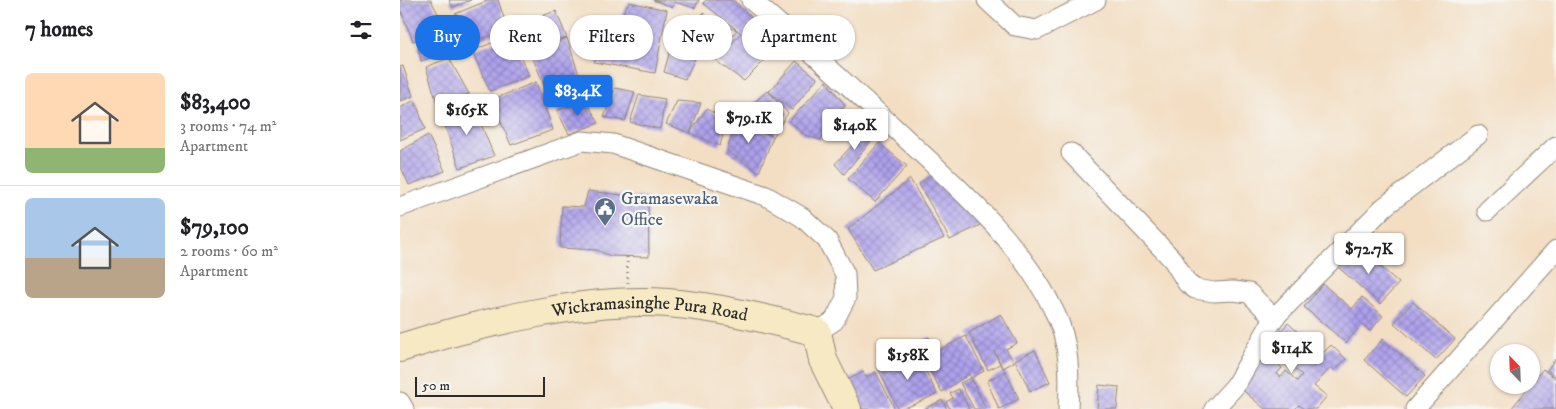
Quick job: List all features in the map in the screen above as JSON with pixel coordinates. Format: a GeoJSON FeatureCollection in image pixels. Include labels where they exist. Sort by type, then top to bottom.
{"type":"FeatureCollection","features":[{"type":"Feature","properties":{"kind":"street"},"geometry":{"type":"LineString","coordinates":[[751,0],[859,95],[975,203],[1016,252],[1038,281],[1056,314],[1066,346],[1070,380],[1068,409]]}},
{"type":"Feature","properties":{"kind":"street"},"geometry":{"type":"LineString","coordinates":[[987,0],[1015,26],[1037,30],[1096,0]]}},
{"type":"Feature","properties":{"kind":"street"},"geometry":{"type":"LineString","coordinates":[[1214,409],[1235,386],[1274,318],[1384,207],[1478,134]]}},
{"type":"Feature","properties":{"kind":"street"},"geometry":{"type":"LineString","coordinates":[[400,207],[582,141],[613,144],[766,196],[802,217],[827,240],[845,274],[846,298],[834,321],[817,332],[823,360],[847,409]]}},
{"type":"Feature","properties":{"kind":"street"},"geometry":{"type":"LineString","coordinates":[[1487,210],[1556,146]]}},
{"type":"Feature","properties":{"kind":"street"},"geometry":{"type":"LineString","coordinates":[[1071,154],[1173,260],[1187,283],[1195,289],[1214,292],[1233,290],[1249,293],[1274,318]]}},
{"type":"Feature","properties":{"kind":"street"},"geometry":{"type":"LineString","coordinates":[[1415,409],[1556,250]]}},
{"type":"Feature","properties":{"kind":"street","name":"Wickramasinghe Pura Road"},"geometry":{"type":"LineString","coordinates":[[400,348],[502,321],[574,308],[620,303],[667,303],[713,308],[817,332]]}},
{"type":"Feature","properties":{"kind":"street"},"geometry":{"type":"LineString","coordinates":[[400,402],[404,409]]}},
{"type":"Feature","properties":{"kind":"path"},"geometry":{"type":"LineString","coordinates":[[627,257],[628,278]]}},
{"type":"Feature","properties":{"kind":"building"},"geometry":{"type":"Polygon","coordinates":[[[400,0],[431,0],[438,15],[415,15],[415,40],[413,41],[400,9],[400,0]]]}},
{"type":"Feature","properties":{"kind":"building"},"geometry":{"type":"Polygon","coordinates":[[[449,0],[471,0],[453,7],[449,0]]]}},
{"type":"Feature","properties":{"kind":"building"},"geometry":{"type":"Polygon","coordinates":[[[489,0],[498,0],[503,15],[490,15],[490,36],[480,39],[480,15],[455,14],[489,0]]]}},
{"type":"Feature","properties":{"kind":"building"},"geometry":{"type":"Polygon","coordinates":[[[653,0],[699,0],[695,8],[674,2],[673,7],[653,0]]]}},
{"type":"Feature","properties":{"kind":"building"},"geometry":{"type":"Polygon","coordinates":[[[706,0],[733,0],[749,15],[742,15],[742,60],[765,60],[744,81],[716,61],[732,60],[732,43],[741,33],[732,26],[732,15],[718,15],[703,3],[706,0]]]}},
{"type":"Feature","properties":{"kind":"building"},"geometry":{"type":"Polygon","coordinates":[[[629,2],[667,10],[666,15],[663,15],[663,31],[655,73],[594,62],[595,60],[653,60],[653,15],[621,15],[629,2]]]}},
{"type":"Feature","properties":{"kind":"building"},"geometry":{"type":"Polygon","coordinates":[[[556,11],[558,15],[545,15],[556,11]]]}},
{"type":"Feature","properties":{"kind":"building"},"geometry":{"type":"Polygon","coordinates":[[[560,21],[567,38],[560,40],[560,21]]]}},
{"type":"Feature","properties":{"kind":"building"},"geometry":{"type":"Polygon","coordinates":[[[732,28],[737,30],[732,35],[732,28]]]}},
{"type":"Feature","properties":{"kind":"building"},"geometry":{"type":"Polygon","coordinates":[[[567,38],[570,47],[570,60],[574,60],[585,93],[552,103],[534,60],[560,60],[560,41],[567,38]]]}},
{"type":"Feature","properties":{"kind":"building"},"geometry":{"type":"Polygon","coordinates":[[[490,44],[490,60],[522,60],[529,76],[490,91],[476,60],[480,60],[480,48],[490,44]]]}},
{"type":"Feature","properties":{"kind":"building"},"geometry":{"type":"Polygon","coordinates":[[[444,60],[450,60],[469,94],[438,106],[426,67],[444,60]]]}},
{"type":"Feature","properties":{"kind":"building"},"geometry":{"type":"Polygon","coordinates":[[[667,60],[694,60],[685,79],[664,72],[667,60]]]}},
{"type":"Feature","properties":{"kind":"building"},"geometry":{"type":"Polygon","coordinates":[[[796,61],[817,78],[792,110],[769,92],[796,61]]]}},
{"type":"Feature","properties":{"kind":"building"},"geometry":{"type":"Polygon","coordinates":[[[403,66],[413,96],[400,101],[400,67],[403,66]]]}},
{"type":"Feature","properties":{"kind":"building"},"geometry":{"type":"Polygon","coordinates":[[[826,81],[845,105],[820,140],[805,135],[789,121],[826,81]]]}},
{"type":"Feature","properties":{"kind":"building"},"geometry":{"type":"Polygon","coordinates":[[[536,82],[553,130],[511,145],[491,100],[536,82]]]}},
{"type":"Feature","properties":{"kind":"building"},"geometry":{"type":"Polygon","coordinates":[[[615,88],[635,92],[625,121],[604,117],[615,88]]]}},
{"type":"Feature","properties":{"kind":"building"},"geometry":{"type":"Polygon","coordinates":[[[768,90],[788,113],[773,137],[742,113],[768,90]]]}},
{"type":"Feature","properties":{"kind":"building"},"geometry":{"type":"Polygon","coordinates":[[[639,95],[665,99],[660,129],[630,122],[639,95]]]}},
{"type":"Feature","properties":{"kind":"building"},"geometry":{"type":"Polygon","coordinates":[[[585,99],[599,123],[569,134],[557,111],[585,99]]]}},
{"type":"Feature","properties":{"kind":"building"},"geometry":{"type":"Polygon","coordinates":[[[415,100],[425,129],[400,140],[400,108],[415,100]]]}},
{"type":"Feature","properties":{"kind":"building"},"geometry":{"type":"Polygon","coordinates":[[[677,101],[701,103],[690,133],[666,124],[677,101]]]}},
{"type":"Feature","properties":{"kind":"building"},"geometry":{"type":"Polygon","coordinates":[[[472,102],[494,156],[460,168],[442,118],[472,102]]]}},
{"type":"Feature","properties":{"kind":"building"},"geometry":{"type":"Polygon","coordinates":[[[706,109],[727,119],[720,146],[690,133],[706,109]]]}},
{"type":"Feature","properties":{"kind":"building"},"geometry":{"type":"Polygon","coordinates":[[[737,117],[773,137],[759,172],[727,151],[737,117]]]}},
{"type":"Feature","properties":{"kind":"building"},"geometry":{"type":"Polygon","coordinates":[[[868,128],[877,134],[844,174],[835,164],[868,128]]]}},
{"type":"Feature","properties":{"kind":"building"},"geometry":{"type":"Polygon","coordinates":[[[428,135],[445,171],[409,185],[400,165],[400,151],[428,135]]]}},
{"type":"Feature","properties":{"kind":"building"},"geometry":{"type":"Polygon","coordinates":[[[879,143],[907,166],[875,202],[848,179],[879,143]]]}},
{"type":"Feature","properties":{"kind":"building"},"geometry":{"type":"Polygon","coordinates":[[[932,173],[982,224],[950,240],[919,184],[932,173]]]}},
{"type":"Feature","properties":{"kind":"building"},"geometry":{"type":"Polygon","coordinates":[[[910,179],[944,238],[873,270],[848,229],[910,179]]]}},
{"type":"Feature","properties":{"kind":"building","name":"Gramasewaka Office"},"geometry":{"type":"Polygon","coordinates":[[[588,191],[648,198],[649,257],[610,256],[597,250],[560,248],[562,206],[584,207],[588,191]]]}},
{"type":"Feature","properties":{"kind":"building"},"geometry":{"type":"Polygon","coordinates":[[[1357,246],[1399,283],[1380,304],[1338,267],[1357,246]]]}},
{"type":"Feature","properties":{"kind":"building"},"geometry":{"type":"Polygon","coordinates":[[[1323,284],[1352,309],[1362,297],[1383,316],[1370,331],[1362,324],[1346,343],[1304,307],[1323,284]]]}},
{"type":"Feature","properties":{"kind":"building"},"geometry":{"type":"Polygon","coordinates":[[[1413,302],[1455,339],[1436,360],[1394,323],[1413,302]]]}},
{"type":"Feature","properties":{"kind":"building"},"geometry":{"type":"Polygon","coordinates":[[[1001,314],[1017,343],[1006,349],[1014,362],[1003,368],[994,351],[1000,364],[988,370],[969,333],[1001,314]]]}},
{"type":"Feature","properties":{"kind":"building"},"geometry":{"type":"Polygon","coordinates":[[[1288,323],[1322,354],[1331,345],[1346,359],[1335,371],[1331,367],[1314,386],[1327,396],[1316,409],[1304,409],[1299,405],[1295,409],[1265,409],[1239,387],[1268,355],[1282,368],[1277,374],[1281,377],[1286,371],[1297,381],[1302,375],[1268,345],[1288,323]]]}},
{"type":"Feature","properties":{"kind":"building"},"geometry":{"type":"Polygon","coordinates":[[[966,336],[984,371],[971,378],[969,374],[942,392],[915,346],[929,337],[938,351],[966,336]]]}},
{"type":"Feature","properties":{"kind":"building"},"geometry":{"type":"Polygon","coordinates":[[[1383,339],[1425,376],[1406,397],[1364,360],[1383,339]]]}},
{"type":"Feature","properties":{"kind":"building"},"geometry":{"type":"Polygon","coordinates":[[[915,349],[937,394],[910,406],[898,409],[877,366],[889,362],[892,368],[904,362],[901,356],[915,349]]]}},
{"type":"Feature","properties":{"kind":"building"},"geometry":{"type":"Polygon","coordinates":[[[1035,350],[1050,382],[1030,391],[1015,360],[1035,350]]]}},
{"type":"Feature","properties":{"kind":"building"},"geometry":{"type":"Polygon","coordinates":[[[1556,358],[1556,377],[1547,370],[1556,358]]]}},
{"type":"Feature","properties":{"kind":"building"},"geometry":{"type":"Polygon","coordinates":[[[1543,369],[1556,379],[1556,409],[1511,409],[1523,394],[1540,394],[1540,373],[1543,369]]]}},
{"type":"Feature","properties":{"kind":"building"},"geometry":{"type":"Polygon","coordinates":[[[1005,371],[1019,399],[999,409],[987,381],[1005,371]]]}},
{"type":"Feature","properties":{"kind":"building"},"geometry":{"type":"Polygon","coordinates":[[[863,372],[866,377],[876,372],[895,409],[858,409],[844,382],[863,372]]]}},
{"type":"Feature","properties":{"kind":"building"},"geometry":{"type":"Polygon","coordinates":[[[971,378],[986,409],[974,409],[960,383],[971,378]]]}},
{"type":"Feature","properties":{"kind":"building"},"geometry":{"type":"Polygon","coordinates":[[[1099,385],[1119,387],[1117,409],[1097,409],[1099,385]]]}},
{"type":"Feature","properties":{"kind":"building"},"geometry":{"type":"Polygon","coordinates":[[[959,389],[969,409],[950,409],[946,402],[953,398],[950,393],[959,389]]]}},
{"type":"Feature","properties":{"kind":"building"},"geometry":{"type":"Polygon","coordinates":[[[942,400],[947,409],[924,409],[942,400]]]}},
{"type":"Feature","properties":{"kind":"place","name":"Gramasewaka Office"},"geometry":{"type":"Point","coordinates":[605,227]}}]}
